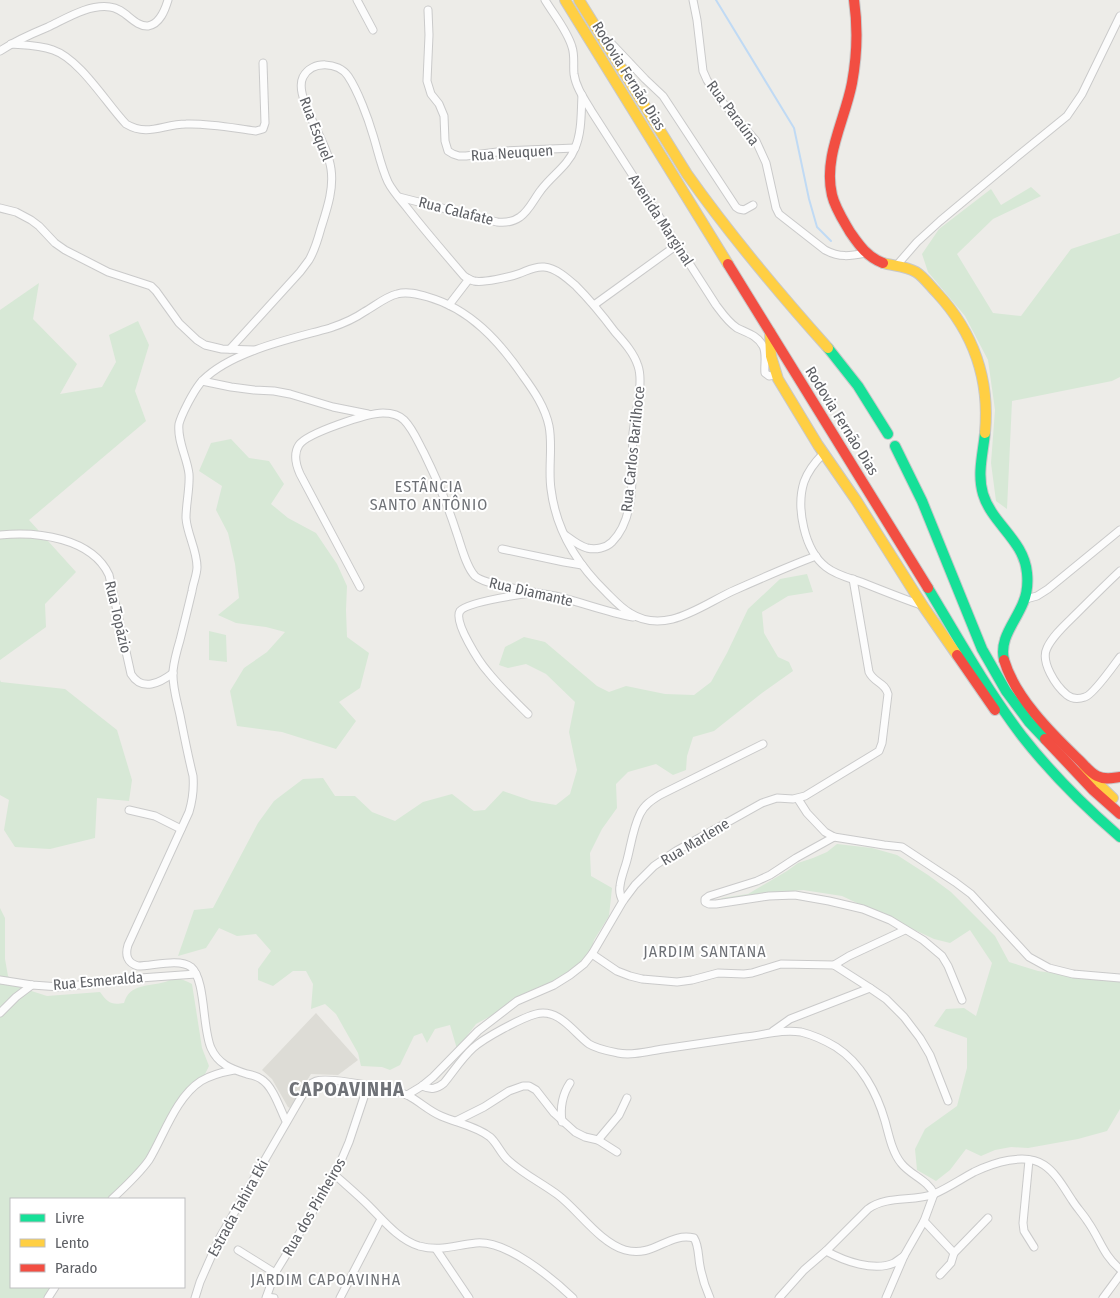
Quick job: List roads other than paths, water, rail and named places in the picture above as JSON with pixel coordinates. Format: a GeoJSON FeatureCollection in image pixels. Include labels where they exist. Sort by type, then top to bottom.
{"type":"FeatureCollection","features":[{"type":"Feature","properties":{"kind":"main road","name":"Rodovia Fernão Dias"},"geometry":{"type":"LineString","coordinates":[[565,0],[986,683],[1027,742],[1048,768],[1120,837]]}},
{"type":"Feature","properties":{"kind":"main road","name":"Rodovia Fernão Dias"},"geometry":{"type":"LineString","coordinates":[[579,0],[702,196],[722,223],[827,346],[852,378],[888,434]]}},
{"type":"Feature","properties":{"kind":"main road"},"geometry":{"type":"LineString","coordinates":[[854,0],[856,41],[853,78],[833,152],[829,184],[835,206],[866,253],[882,262],[897,265],[918,273],[951,309],[970,340],[982,370],[986,399],[986,421],[980,471],[980,484],[983,496],[991,513],[1023,554],[1028,571],[1026,599],[1003,644],[1005,663],[1017,687],[1044,722],[1095,776],[1102,778],[1120,777]]}},
{"type":"Feature","properties":{"kind":"main road"},"geometry":{"type":"LineString","coordinates":[[770,332],[769,352],[776,375],[823,454],[856,500],[923,606],[992,707],[1016,734],[1027,742]]}},
{"type":"Feature","properties":{"kind":"main road","name":"Rodovia Fernão Dias"},"geometry":{"type":"LineString","coordinates":[[895,446],[922,501],[982,649],[1006,691],[1028,722],[1093,790],[1120,814]]}},
{"type":"Feature","properties":{"kind":"main road"},"geometry":{"type":"LineString","coordinates":[[1028,722],[1036,723],[1120,804]]}},
{"type":"Feature","properties":{"kind":"street"},"geometry":{"type":"LineString","coordinates":[[0,51],[63,19],[95,8],[111,7],[118,9],[137,23],[148,26],[159,20],[168,0]]}},
{"type":"Feature","properties":{"kind":"street"},"geometry":{"type":"LineString","coordinates":[[357,0],[373,30]]}},
{"type":"Feature","properties":{"kind":"street","name":"Avenida Marginal"},"geometry":{"type":"LineString","coordinates":[[545,0],[570,41],[574,55],[574,75],[582,94],[725,318],[736,327],[755,336],[763,346],[765,373],[769,376],[776,375]]}},
{"type":"Feature","properties":{"kind":"street","name":"Rua Paraúna"},"geometry":{"type":"LineString","coordinates":[[693,0],[703,71],[714,91],[756,141],[766,163],[776,208],[780,214],[825,250],[833,254],[843,256],[866,253]]}},
{"type":"Feature","properties":{"kind":"street","name":"Rua Neuquen"},"geometry":{"type":"LineString","coordinates":[[428,10],[429,40],[426,81],[444,116],[445,141],[448,151],[459,156],[466,156],[500,152],[575,148]]}},
{"type":"Feature","properties":{"kind":"street"},"geometry":{"type":"LineString","coordinates":[[897,265],[917,242],[940,221],[1067,116],[1082,94],[1120,16]]}},
{"type":"Feature","properties":{"kind":"street"},"geometry":{"type":"LineString","coordinates":[[598,29],[663,96],[736,207],[744,210],[753,205]]}},
{"type":"Feature","properties":{"kind":"street"},"geometry":{"type":"LineString","coordinates":[[11,44],[37,46],[62,53],[78,67],[126,124],[140,130],[185,124],[256,131],[263,129],[265,123],[263,62]]}},
{"type":"Feature","properties":{"kind":"street","name":"Rua Esquel"},"geometry":{"type":"LineString","coordinates":[[230,349],[309,260],[315,247],[328,204],[332,186],[331,168],[327,153],[301,92],[303,78],[314,67],[331,64],[347,74],[370,124],[388,182],[430,237],[468,279]]}},
{"type":"Feature","properties":{"kind":"street","name":"Rua Calafate"},"geometry":{"type":"LineString","coordinates":[[399,197],[498,222],[512,221],[524,214],[547,182],[566,163],[575,148],[579,130],[582,94]]}},
{"type":"Feature","properties":{"kind":"street"},"geometry":{"type":"LineString","coordinates":[[0,208],[16,212],[31,220],[65,250],[108,272],[151,286],[179,323],[197,340],[206,345],[213,348],[257,350]]}},
{"type":"Feature","properties":{"kind":"street"},"geometry":{"type":"LineString","coordinates":[[594,306],[677,245]]}},
{"type":"Feature","properties":{"kind":"street","name":"Rua Carlos Barilhoce"},"geometry":{"type":"LineString","coordinates":[[468,279],[478,282],[511,276],[538,267],[545,267],[559,273],[575,285],[594,306],[632,352],[639,368],[640,382],[633,433],[633,479],[631,497],[624,524],[619,534],[602,548],[588,548],[564,534]]}},
{"type":"Feature","properties":{"kind":"street"},"geometry":{"type":"LineString","coordinates":[[450,305],[468,279]]}},
{"type":"Feature","properties":{"kind":"street"},"geometry":{"type":"LineString","coordinates":[[286,1122],[272,1093],[262,1079],[234,1070],[221,1062],[212,1049],[207,1033],[200,987],[193,969],[182,963],[138,966],[129,961],[127,956],[128,945],[189,812],[193,798],[194,787],[173,674],[176,653],[197,566],[186,520],[189,475],[180,441],[179,424],[186,407],[202,381],[226,364],[242,356],[286,340],[346,322],[397,294],[406,293],[430,297],[450,305],[478,324],[495,339],[516,365],[538,399],[548,424],[550,435],[550,478],[554,507],[570,548],[596,582],[617,603],[629,613],[640,618]]}},
{"type":"Feature","properties":{"kind":"street"},"geometry":{"type":"LineString","coordinates":[[202,381],[239,388],[290,394],[333,407],[371,414]]}},
{"type":"Feature","properties":{"kind":"street","name":"Rua Diamante"},"geometry":{"type":"LineString","coordinates":[[360,587],[300,474],[296,455],[299,444],[308,437],[371,414],[383,413],[402,418],[417,439],[448,508],[468,564],[474,575],[487,582],[557,596],[640,618],[665,620],[693,612],[729,592],[816,556]]}},
{"type":"Feature","properties":{"kind":"street"},"geometry":{"type":"LineString","coordinates":[[823,454],[808,474],[801,495],[804,529],[808,542],[816,556],[825,567],[838,574],[923,606]]}},
{"type":"Feature","properties":{"kind":"street"},"geometry":{"type":"LineString","coordinates":[[1026,599],[1037,596],[1048,589],[1120,530]]}},
{"type":"Feature","properties":{"kind":"street","name":"Rua Topázio"},"geometry":{"type":"LineString","coordinates":[[0,535],[42,535],[77,545],[100,560],[106,567],[109,575],[131,674],[134,680],[139,683],[152,684],[160,682],[173,674]]}},
{"type":"Feature","properties":{"kind":"street"},"geometry":{"type":"LineString","coordinates":[[502,549],[582,565]]}},
{"type":"Feature","properties":{"kind":"street"},"geometry":{"type":"LineString","coordinates":[[1120,571],[1057,633],[1046,650],[1045,660],[1050,674],[1068,696],[1076,699],[1087,697],[1120,657]]}},
{"type":"Feature","properties":{"kind":"street","name":"Rua Marlene"},"geometry":{"type":"LineString","coordinates":[[407,1095],[433,1077],[470,1038],[517,1001],[554,985],[584,964],[592,954],[623,901],[635,885],[654,866],[676,851],[762,803],[778,798],[798,799],[879,751],[882,743],[888,694],[886,688],[873,679],[869,672],[853,579]]}},
{"type":"Feature","properties":{"kind":"street"},"geometry":{"type":"LineString","coordinates":[[528,714],[488,672],[472,648],[458,619],[459,613],[466,607],[535,592]]}},
{"type":"Feature","properties":{"kind":"street"},"geometry":{"type":"LineString","coordinates":[[623,901],[620,893],[620,884],[636,823],[644,808],[660,796],[763,744]]}},
{"type":"Feature","properties":{"kind":"street"},"geometry":{"type":"LineString","coordinates":[[798,799],[816,824],[834,837],[902,847],[954,882],[971,894],[1029,957],[1049,968],[1073,974],[1120,978]]}},
{"type":"Feature","properties":{"kind":"street"},"geometry":{"type":"LineString","coordinates":[[129,810],[155,816],[181,829]]}},
{"type":"Feature","properties":{"kind":"street"},"geometry":{"type":"LineString","coordinates":[[834,837],[770,875],[757,881],[716,893],[706,898],[705,902],[709,904],[724,903],[754,898],[795,895],[863,908],[890,920],[923,940],[942,956],[952,973],[962,1000]]}},
{"type":"Feature","properties":{"kind":"street"},"geometry":{"type":"LineString","coordinates":[[834,965],[905,930]]}},
{"type":"Feature","properties":{"kind":"street"},"geometry":{"type":"LineString","coordinates":[[592,954],[630,976],[677,982],[718,973],[744,974],[781,964],[834,965],[886,999],[904,1017],[930,1055],[948,1101]]}},
{"type":"Feature","properties":{"kind":"street","name":"Rua Esmeralda"},"geometry":{"type":"LineString","coordinates":[[0,980],[32,986],[60,987],[98,984],[126,979],[196,974]]}},
{"type":"Feature","properties":{"kind":"street"},"geometry":{"type":"LineString","coordinates":[[0,1013],[16,997],[32,986]]}},
{"type":"Feature","properties":{"kind":"street"},"geometry":{"type":"LineString","coordinates":[[772,1032],[790,1019],[870,988]]}},
{"type":"Feature","properties":{"kind":"street"},"geometry":{"type":"LineString","coordinates":[[422,1086],[438,1088],[444,1084],[479,1043],[537,1013],[549,1013],[562,1019],[589,1044],[621,1054],[749,1037],[772,1032],[802,1032],[835,1046],[850,1057],[871,1086],[883,1112],[893,1147],[901,1164],[928,1184],[934,1194],[924,1221],[904,1256],[886,1298]]}},
{"type":"Feature","properties":{"kind":"street"},"geometry":{"type":"LineString","coordinates":[[113,1198],[147,1162],[174,1112],[194,1086],[210,1076],[234,1070]]}},
{"type":"Feature","properties":{"kind":"street","name":"Estrada Tahira Eki"},"geometry":{"type":"LineString","coordinates":[[195,1298],[219,1239],[307,1087],[315,1081],[333,1080],[368,1085]]}},
{"type":"Feature","properties":{"kind":"street"},"geometry":{"type":"LineString","coordinates":[[562,1122],[561,1107],[565,1091],[570,1083]]}},
{"type":"Feature","properties":{"kind":"street"},"geometry":{"type":"LineString","coordinates":[[368,1085],[407,1095],[439,1115],[491,1137],[506,1159],[559,1196],[594,1230],[624,1250],[641,1252],[655,1248],[675,1238],[686,1236],[694,1238],[698,1244],[700,1264],[710,1298]]}},
{"type":"Feature","properties":{"kind":"street","name":"Rua dos Pinheiros"},"geometry":{"type":"LineString","coordinates":[[269,1298],[275,1274],[335,1175],[349,1142],[368,1085]]}},
{"type":"Feature","properties":{"kind":"street"},"geometry":{"type":"LineString","coordinates":[[456,1121],[484,1107],[509,1091],[522,1086],[529,1086],[536,1090],[562,1122],[575,1132],[598,1140],[618,1152]]}},
{"type":"Feature","properties":{"kind":"street"},"geometry":{"type":"LineString","coordinates":[[598,1140],[619,1115],[628,1098]]}},
{"type":"Feature","properties":{"kind":"street"},"geometry":{"type":"LineString","coordinates":[[779,1298],[804,1270],[873,1205],[884,1201],[934,1194],[992,1164],[1010,1159],[1029,1160],[1042,1164],[1053,1173],[1084,1215],[1103,1250],[1120,1269]]}},
{"type":"Feature","properties":{"kind":"street"},"geometry":{"type":"LineString","coordinates":[[1029,1160],[1023,1223],[1024,1231],[1034,1247]]}},
{"type":"Feature","properties":{"kind":"street"},"geometry":{"type":"LineString","coordinates":[[335,1175],[381,1219],[418,1245],[436,1249],[476,1243],[492,1243],[518,1255],[573,1298]]}},
{"type":"Feature","properties":{"kind":"street"},"geometry":{"type":"LineString","coordinates":[[940,1275],[951,1263],[954,1253],[988,1218]]}},
{"type":"Feature","properties":{"kind":"street"},"geometry":{"type":"LineString","coordinates":[[340,1298],[381,1219]]}},
{"type":"Feature","properties":{"kind":"street"},"geometry":{"type":"LineString","coordinates":[[924,1221],[954,1253]]}},
{"type":"Feature","properties":{"kind":"street"},"geometry":{"type":"LineString","coordinates":[[436,1249],[469,1298]]}},
{"type":"Feature","properties":{"kind":"street"},"geometry":{"type":"LineString","coordinates":[[238,1250],[275,1274]]}},
{"type":"Feature","properties":{"kind":"street"},"geometry":{"type":"LineString","coordinates":[[826,1251],[847,1262],[875,1266],[886,1265],[904,1256]]}},
{"type":"Feature","properties":{"kind":"street"},"geometry":{"type":"LineString","coordinates":[[1103,1298],[1120,1275]]}},
{"type":"Feature","properties":{"kind":"waterway"},"geometry":{"type":"LineString","coordinates":[[716,0],[794,128],[817,227],[831,241]]}},
{"type":"Feature","properties":{"kind":"district","name":"ESTÂNCIA SANTO ANTÔNIO"},"geometry":{"type":"Point","coordinates":[429,495]}},
{"type":"Feature","properties":{"kind":"district","name":"JARDIM SANTANA"},"geometry":{"type":"Point","coordinates":[705,951]}},
{"type":"Feature","properties":{"kind":"district","name":"CAPOAVINHA"},"geometry":{"type":"Point","coordinates":[347,1089]}},
{"type":"Feature","properties":{"kind":"district","name":"JARDIM CAPOAVINHA"},"geometry":{"type":"Point","coordinates":[326,1279]}}]}
